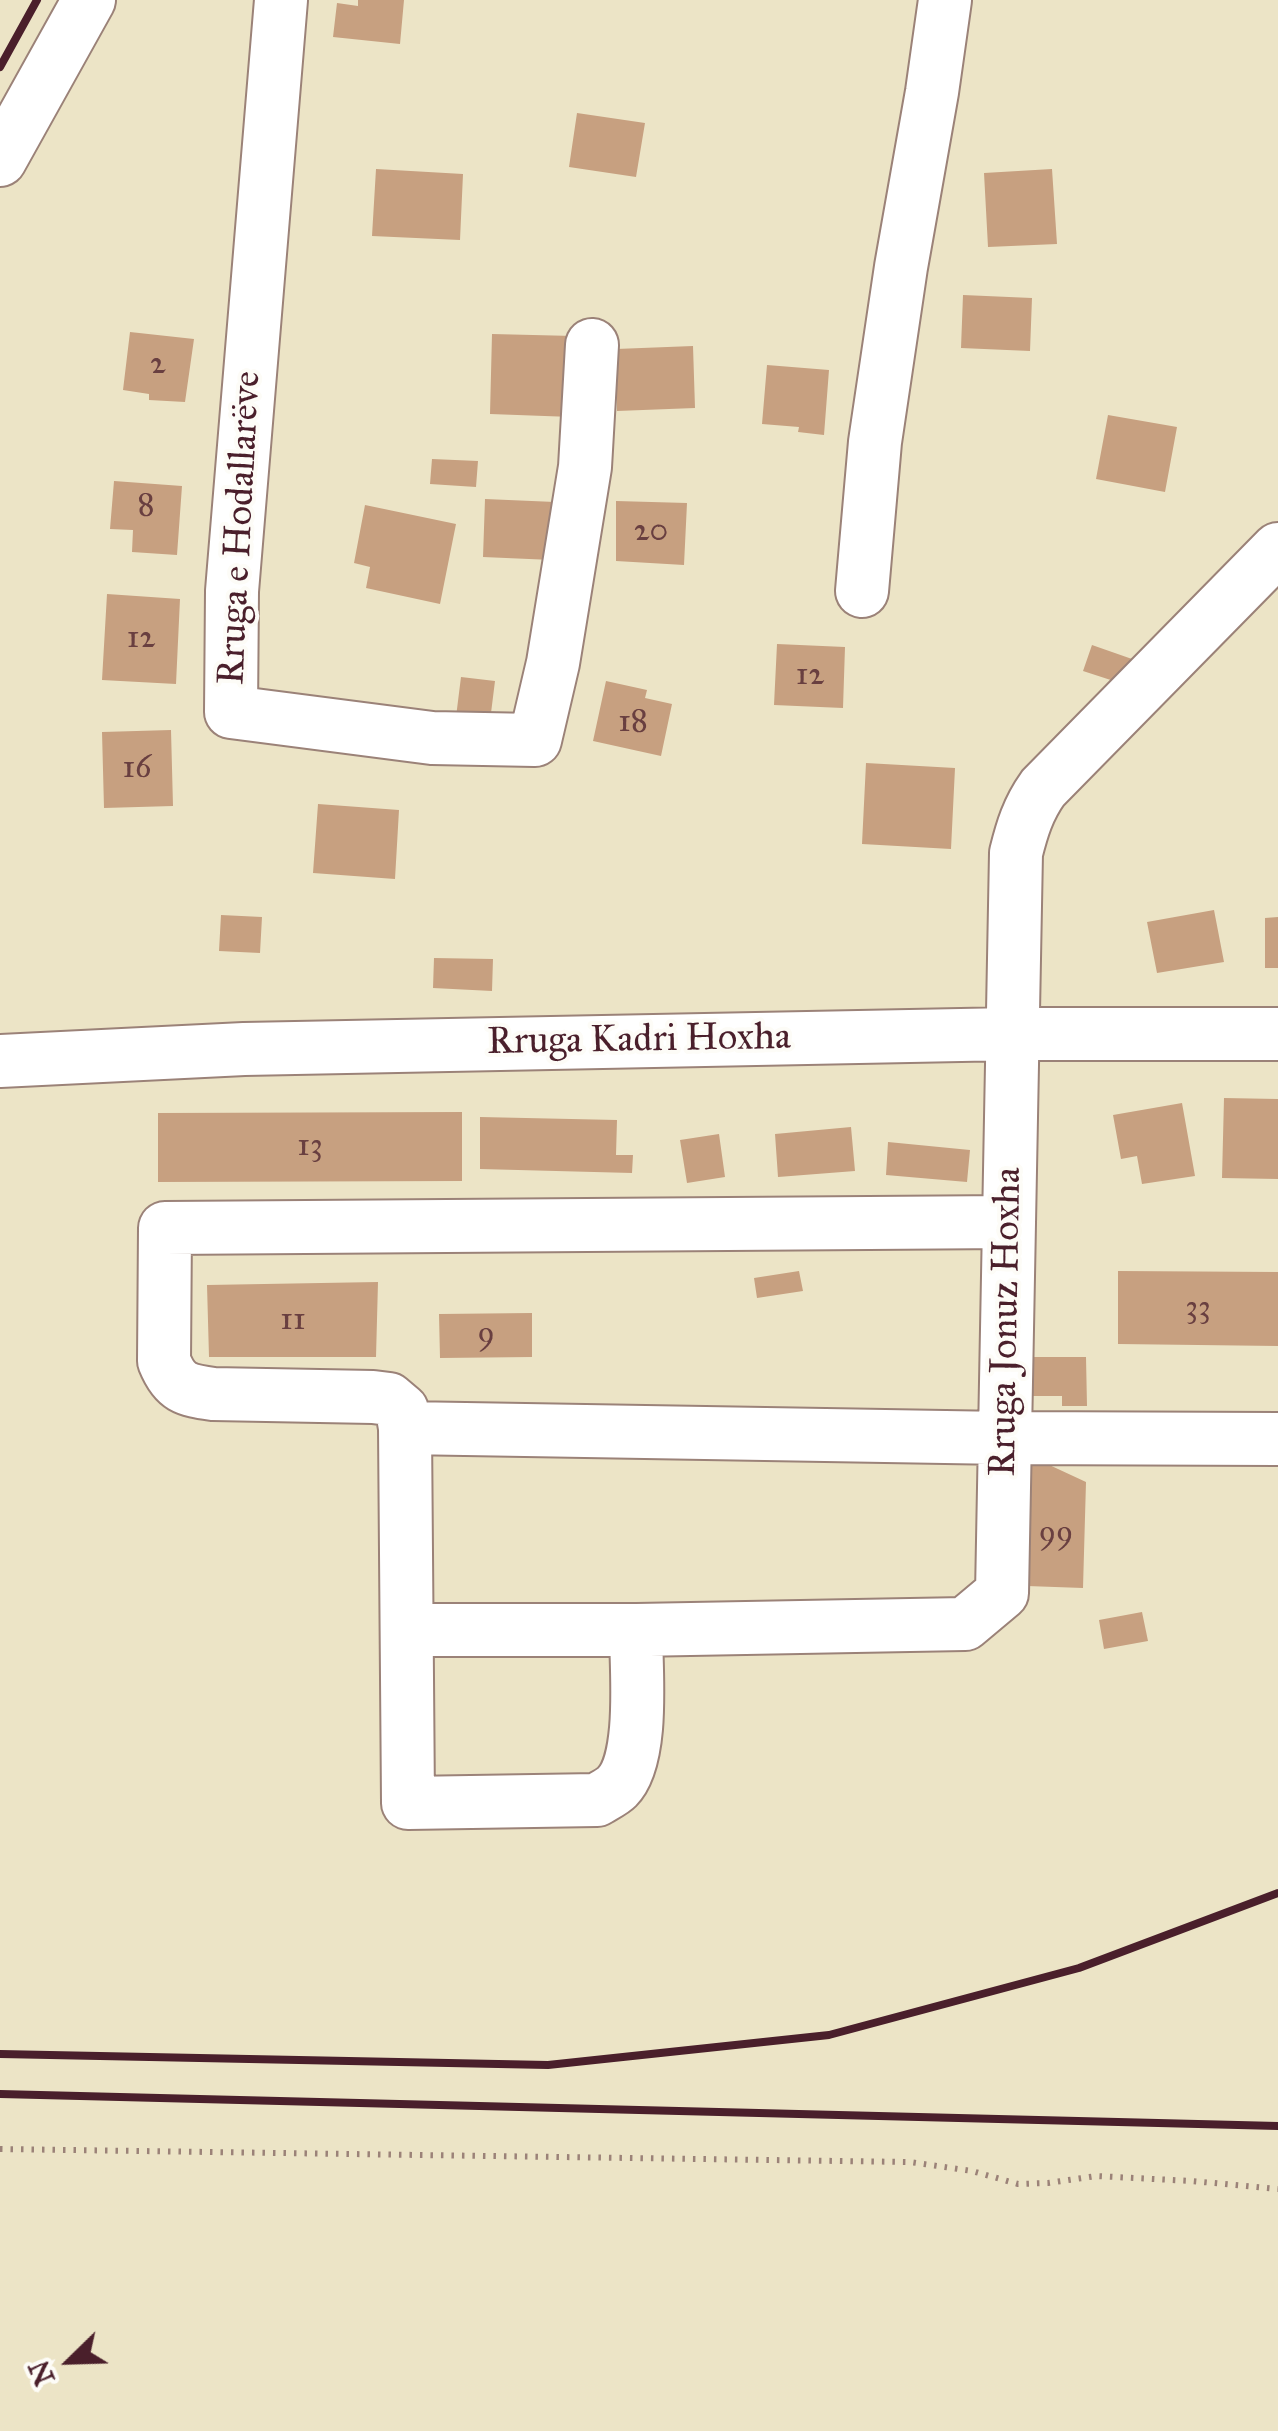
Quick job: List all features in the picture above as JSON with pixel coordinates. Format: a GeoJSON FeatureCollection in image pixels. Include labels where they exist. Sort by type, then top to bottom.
{"type":"FeatureCollection","features":[{"type":"Feature","properties":{"kind":"street"},"geometry":{"type":"LineString","coordinates":[[0,160],[89,0]]}},
{"type":"Feature","properties":{"kind":"street","name":"Rruga e Hodallarëve"},"geometry":{"type":"LineString","coordinates":[[281,0],[232,591],[230,712],[432,738],[534,740],[553,663],[585,467],[592,345]]}},
{"type":"Feature","properties":{"kind":"street"},"geometry":{"type":"LineString","coordinates":[[862,591],[875,442],[946,0]]}},
{"type":"Feature","properties":{"kind":"street","name":"Rruga Jonuz Hoxha"},"geometry":{"type":"LineString","coordinates":[[408,1630],[965,1624],[1002,1593],[1016,854],[1029,808],[1042,788],[1278,548]]}},
{"type":"Feature","properties":{"kind":"street","name":"Rruga Kadri Hoxha"},"geometry":{"type":"LineString","coordinates":[[0,1061],[244,1048],[1012,1034],[1278,1034]]}},
{"type":"Feature","properties":{"kind":"street"},"geometry":{"type":"LineString","coordinates":[[636,1630],[636,1741],[630,1767],[617,1787],[596,1800],[408,1803],[402,1410],[389,1399],[372,1396],[213,1394],[189,1390],[171,1378],[164,1361],[165,1228],[1008,1222]]}},
{"type":"Feature","properties":{"kind":"street"},"geometry":{"type":"LineString","coordinates":[[405,1428],[1278,1439]]}},
{"type":"Feature","properties":{"kind":"path"},"geometry":{"type":"LineString","coordinates":[[0,2149],[910,2162],[972,2170],[1018,2184],[1096,2176],[1278,2189]]}},
{"type":"Feature","properties":{"kind":"building"},"geometry":{"type":"Polygon","coordinates":[[[358,0],[404,0],[400,44],[333,37],[337,3],[358,6],[358,0]]]}},
{"type":"Feature","properties":{"kind":"building"},"geometry":{"type":"Polygon","coordinates":[[[577,113],[645,123],[636,177],[569,167],[577,113]]]}},
{"type":"Feature","properties":{"kind":"building"},"geometry":{"type":"Polygon","coordinates":[[[376,169],[463,174],[460,240],[372,236],[376,169]]]}},
{"type":"Feature","properties":{"kind":"building"},"geometry":{"type":"Polygon","coordinates":[[[1052,169],[1057,244],[988,247],[984,173],[1052,169]]]}},
{"type":"Feature","properties":{"kind":"building"},"geometry":{"type":"Polygon","coordinates":[[[963,295],[1032,298],[1030,351],[961,348],[963,295]]]}},
{"type":"Feature","properties":{"kind":"building"},"geometry":{"type":"Polygon","coordinates":[[[130,332],[194,339],[185,402],[149,400],[149,394],[123,390],[130,332]]]}},
{"type":"Feature","properties":{"kind":"building"},"geometry":{"type":"Polygon","coordinates":[[[492,334],[574,336],[572,417],[490,414],[492,334]]]}},
{"type":"Feature","properties":{"kind":"building"},"geometry":{"type":"Polygon","coordinates":[[[693,346],[695,408],[617,411],[616,349],[693,346]]]}},
{"type":"Feature","properties":{"kind":"building"},"geometry":{"type":"Polygon","coordinates":[[[767,365],[829,370],[824,435],[798,432],[799,427],[762,424],[767,365]]]}},
{"type":"Feature","properties":{"kind":"building"},"geometry":{"type":"Polygon","coordinates":[[[1108,415],[1177,427],[1165,492],[1096,479],[1108,415]]]}},
{"type":"Feature","properties":{"kind":"building"},"geometry":{"type":"Polygon","coordinates":[[[432,459],[478,461],[476,487],[430,484],[432,459]]]}},
{"type":"Feature","properties":{"kind":"building"},"geometry":{"type":"Polygon","coordinates":[[[114,481],[182,486],[177,555],[132,552],[133,530],[110,529],[114,481]]]}},
{"type":"Feature","properties":{"kind":"building"},"geometry":{"type":"Polygon","coordinates":[[[485,499],[555,502],[552,560],[483,557],[485,499]]]}},
{"type":"Feature","properties":{"kind":"building"},"geometry":{"type":"Polygon","coordinates":[[[616,501],[687,503],[684,565],[616,561],[616,501]]]}},
{"type":"Feature","properties":{"kind":"building"},"geometry":{"type":"Polygon","coordinates":[[[365,505],[456,524],[440,604],[366,588],[370,567],[354,563],[365,505]]]}},
{"type":"Feature","properties":{"kind":"building"},"geometry":{"type":"Polygon","coordinates":[[[107,594],[180,599],[176,684],[102,680],[107,594]]]}},
{"type":"Feature","properties":{"kind":"building"},"geometry":{"type":"Polygon","coordinates":[[[777,644],[845,647],[843,708],[774,705],[777,644]]]}},
{"type":"Feature","properties":{"kind":"building"},"geometry":{"type":"Polygon","coordinates":[[[1092,645],[1132,659],[1123,684],[1083,671],[1092,645]]]}},
{"type":"Feature","properties":{"kind":"building"},"geometry":{"type":"Polygon","coordinates":[[[461,677],[495,681],[490,721],[456,717],[461,677]]]}},
{"type":"Feature","properties":{"kind":"building"},"geometry":{"type":"Polygon","coordinates":[[[606,681],[647,690],[645,698],[672,704],[661,756],[593,741],[606,681]]]}},
{"type":"Feature","properties":{"kind":"building"},"geometry":{"type":"Polygon","coordinates":[[[171,730],[173,806],[104,808],[102,732],[171,730]]]}},
{"type":"Feature","properties":{"kind":"building"},"geometry":{"type":"Polygon","coordinates":[[[866,763],[955,768],[951,849],[862,844],[866,763]]]}},
{"type":"Feature","properties":{"kind":"building"},"geometry":{"type":"Polygon","coordinates":[[[318,804],[399,810],[395,879],[313,873],[318,804]]]}},
{"type":"Feature","properties":{"kind":"building"},"geometry":{"type":"Polygon","coordinates":[[[1214,910],[1224,962],[1157,973],[1147,922],[1214,910]]]}},
{"type":"Feature","properties":{"kind":"building"},"geometry":{"type":"Polygon","coordinates":[[[221,915],[262,917],[260,953],[219,951],[221,915]]]}},
{"type":"Feature","properties":{"kind":"building"},"geometry":{"type":"Polygon","coordinates":[[[1278,917],[1278,968],[1265,968],[1265,918],[1278,917]]]}},
{"type":"Feature","properties":{"kind":"building"},"geometry":{"type":"Polygon","coordinates":[[[434,958],[493,959],[492,991],[433,988],[434,958]]]}},
{"type":"Feature","properties":{"kind":"building"},"geometry":{"type":"Polygon","coordinates":[[[1224,1098],[1278,1099],[1278,1179],[1222,1178],[1224,1098]]]}},
{"type":"Feature","properties":{"kind":"building"},"geometry":{"type":"Polygon","coordinates":[[[1182,1103],[1195,1176],[1142,1184],[1137,1156],[1121,1159],[1113,1115],[1182,1103]]]}},
{"type":"Feature","properties":{"kind":"building"},"geometry":{"type":"Polygon","coordinates":[[[462,1112],[462,1181],[158,1182],[158,1113],[462,1112]]]}},
{"type":"Feature","properties":{"kind":"building"},"geometry":{"type":"Polygon","coordinates":[[[480,1117],[617,1120],[616,1155],[633,1155],[632,1173],[480,1169],[480,1117]]]}},
{"type":"Feature","properties":{"kind":"building"},"geometry":{"type":"Polygon","coordinates":[[[851,1127],[855,1171],[778,1177],[775,1134],[851,1127]]]}},
{"type":"Feature","properties":{"kind":"building"},"geometry":{"type":"Polygon","coordinates":[[[719,1134],[725,1177],[687,1183],[680,1140],[719,1134]]]}},
{"type":"Feature","properties":{"kind":"building"},"geometry":{"type":"Polygon","coordinates":[[[888,1142],[970,1150],[967,1182],[886,1175],[888,1142]]]}},
{"type":"Feature","properties":{"kind":"building"},"geometry":{"type":"Polygon","coordinates":[[[799,1271],[803,1291],[757,1298],[754,1278],[799,1271]]]}},
{"type":"Feature","properties":{"kind":"building"},"geometry":{"type":"Polygon","coordinates":[[[1118,1271],[1278,1272],[1278,1346],[1118,1344],[1118,1271]]]}},
{"type":"Feature","properties":{"kind":"building"},"geometry":{"type":"Polygon","coordinates":[[[378,1282],[376,1357],[209,1357],[207,1285],[378,1282]]]}},
{"type":"Feature","properties":{"kind":"building"},"geometry":{"type":"Polygon","coordinates":[[[532,1313],[532,1357],[440,1358],[439,1314],[532,1313]]]}},
{"type":"Feature","properties":{"kind":"building"},"geometry":{"type":"Polygon","coordinates":[[[1031,1357],[1086,1357],[1087,1406],[1062,1406],[1062,1396],[1031,1396],[1031,1357]]]}},
{"type":"Feature","properties":{"kind":"building"},"geometry":{"type":"Polygon","coordinates":[[[1030,1456],[1086,1482],[1083,1588],[1027,1586],[1030,1456]]]}},
{"type":"Feature","properties":{"kind":"building"},"geometry":{"type":"Polygon","coordinates":[[[1142,1612],[1148,1641],[1104,1649],[1099,1620],[1142,1612]]]}},
{"type":"Feature","properties":{"kind":"railway"},"geometry":{"type":"LineString","coordinates":[[0,67],[37,0]]}},
{"type":"Feature","properties":{"kind":"railway"},"geometry":{"type":"LineString","coordinates":[[0,2054],[548,2065],[829,2035],[1079,1968],[1278,1893]]}},
{"type":"Feature","properties":{"kind":"railway"},"geometry":{"type":"LineString","coordinates":[[0,2094],[1278,2126]]}}]}
